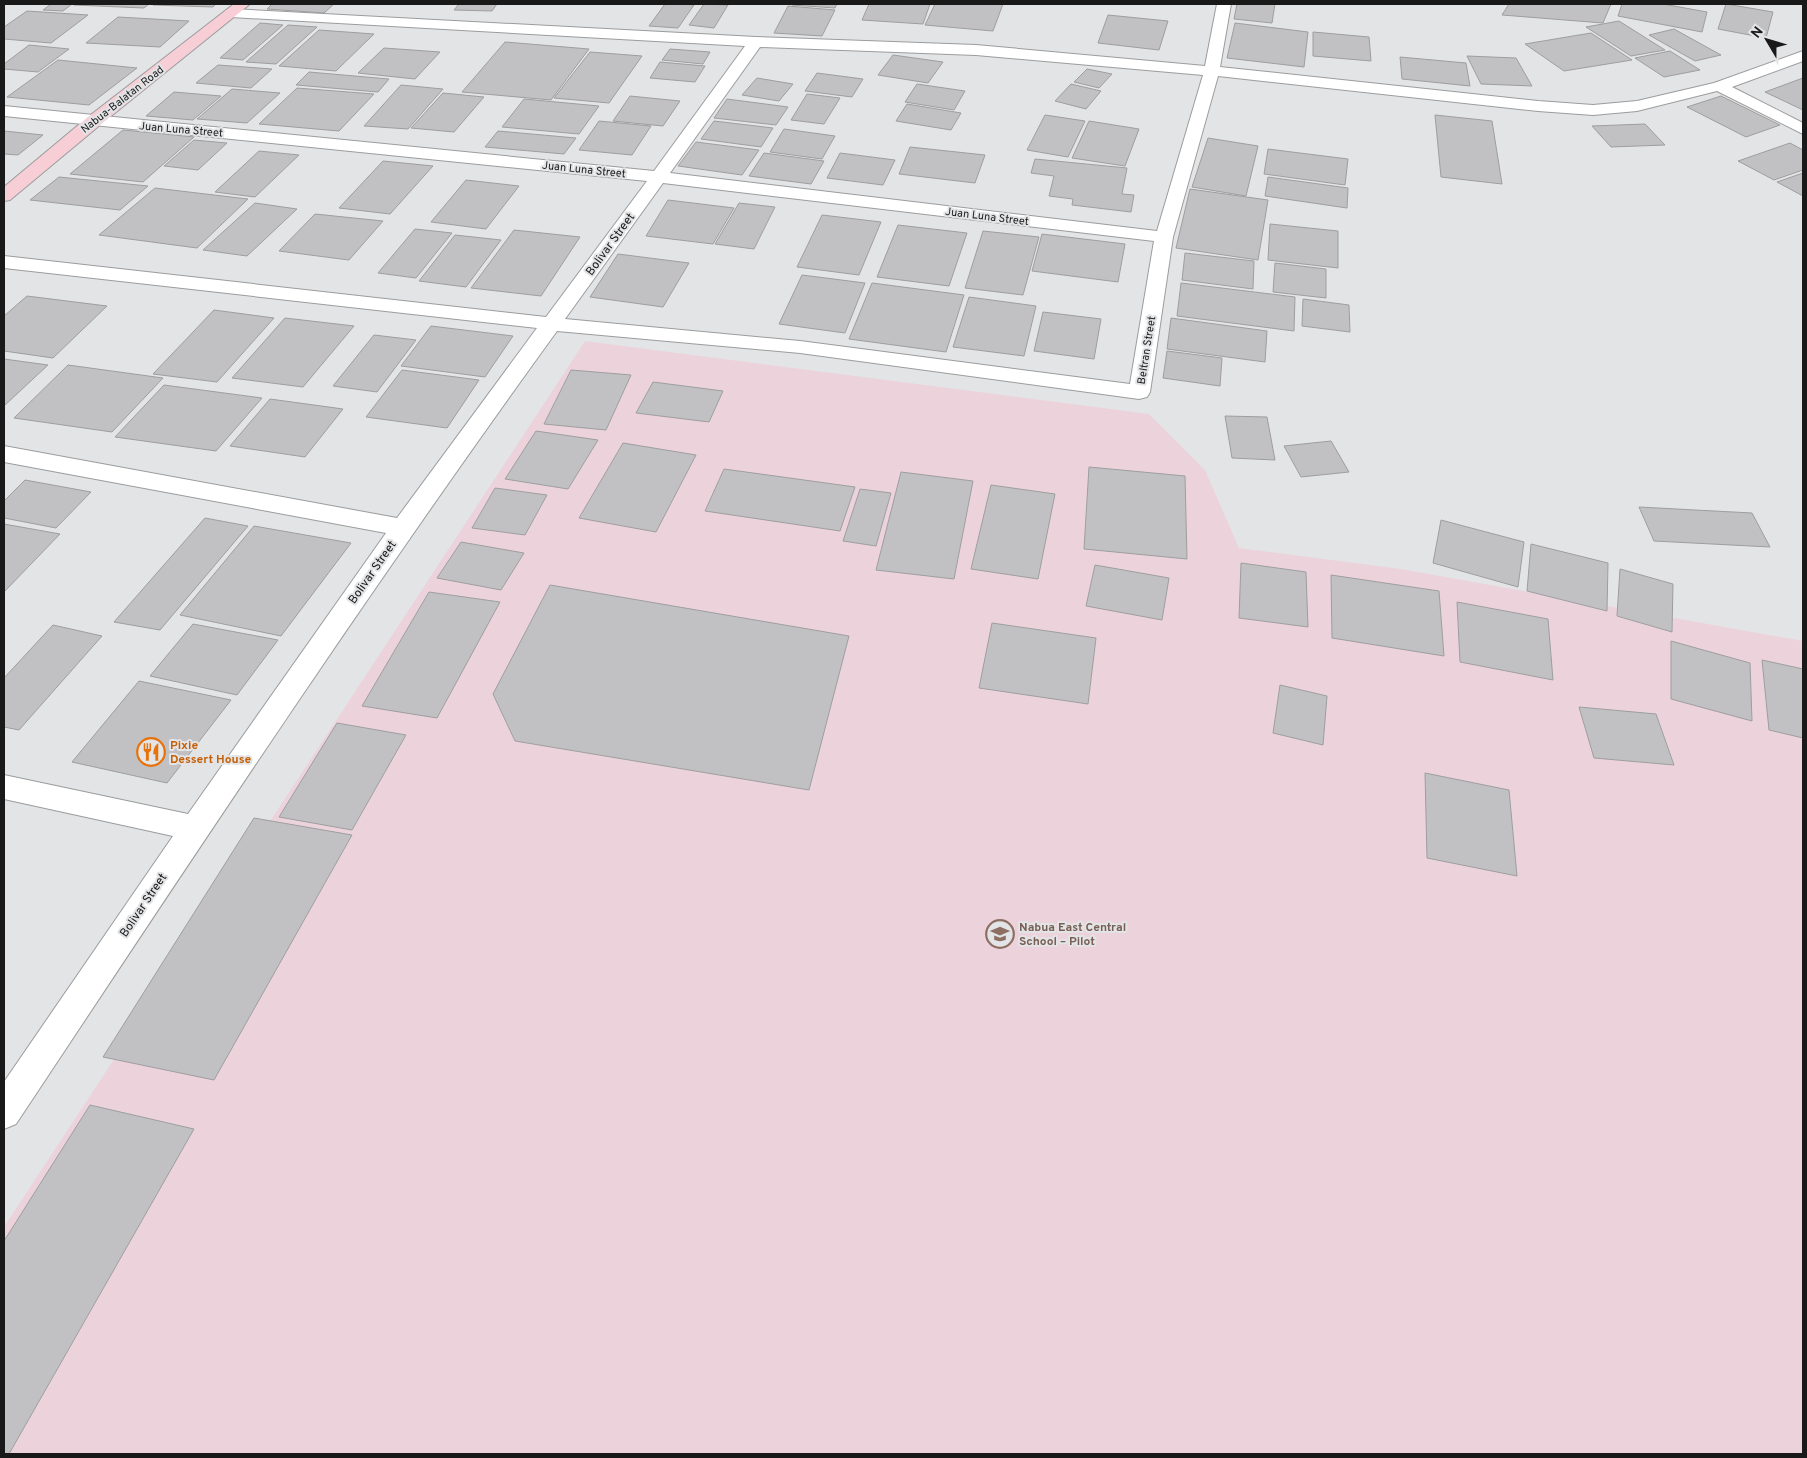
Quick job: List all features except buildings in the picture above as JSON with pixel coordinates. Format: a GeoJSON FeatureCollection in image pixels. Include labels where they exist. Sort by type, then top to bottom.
{"type":"FeatureCollection","features":[{"type":"Feature","properties":{"kind":"main road","name":"Nabua-Balatan Road"},"geometry":{"type":"LineString","coordinates":[[4,196],[94,121],[237,8]]}},
{"type":"Feature","properties":{"kind":"street","name":"Beltran Street"},"geometry":{"type":"LineString","coordinates":[[552,324],[800,346],[1139,392],[1164,237],[1212,71],[1224,4]]}},
{"type":"Feature","properties":{"kind":"street"},"geometry":{"type":"LineString","coordinates":[[237,8],[756,42],[976,50],[1212,71],[1528,105],[1593,110],[1637,106],[1719,86],[1803,56]]}},
{"type":"Feature","properties":{"kind":"street","name":"Bolivar Street"},"geometry":{"type":"LineString","coordinates":[[4,1112],[195,828],[403,528],[756,42]]}},
{"type":"Feature","properties":{"kind":"street"},"geometry":{"type":"LineString","coordinates":[[1719,86],[1803,129]]}},
{"type":"Feature","properties":{"kind":"street","name":"Juan Luna Street"},"geometry":{"type":"LineString","coordinates":[[4,111],[660,176],[1164,237]]}},
{"type":"Feature","properties":{"kind":"street"},"geometry":{"type":"LineString","coordinates":[[4,262],[552,324]]}},
{"type":"Feature","properties":{"kind":"street"},"geometry":{"type":"LineString","coordinates":[[4,454],[403,528]]}},
{"type":"Feature","properties":{"kind":"street"},"geometry":{"type":"LineString","coordinates":[[4,787],[195,828]]}},
{"type":"Feature","properties":{"kind":"shaded area","name":"Nabua East Central School – Pilot"},"geometry":{"type":"Polygon","coordinates":[[[585,341],[1149,414],[1205,470],[1239,548],[1401,569],[1803,641],[1803,1454],[4,1454],[4,1227],[585,341]]]}},
{"type":"Feature","properties":{"kind":"place","name":"Pixie Dessert House"},"geometry":{"type":"Point","coordinates":[151,752]}},
{"type":"Feature","properties":{"kind":"place","name":"Nabua East Central School – Pilot"},"geometry":{"type":"Point","coordinates":[1000,934]}}]}
